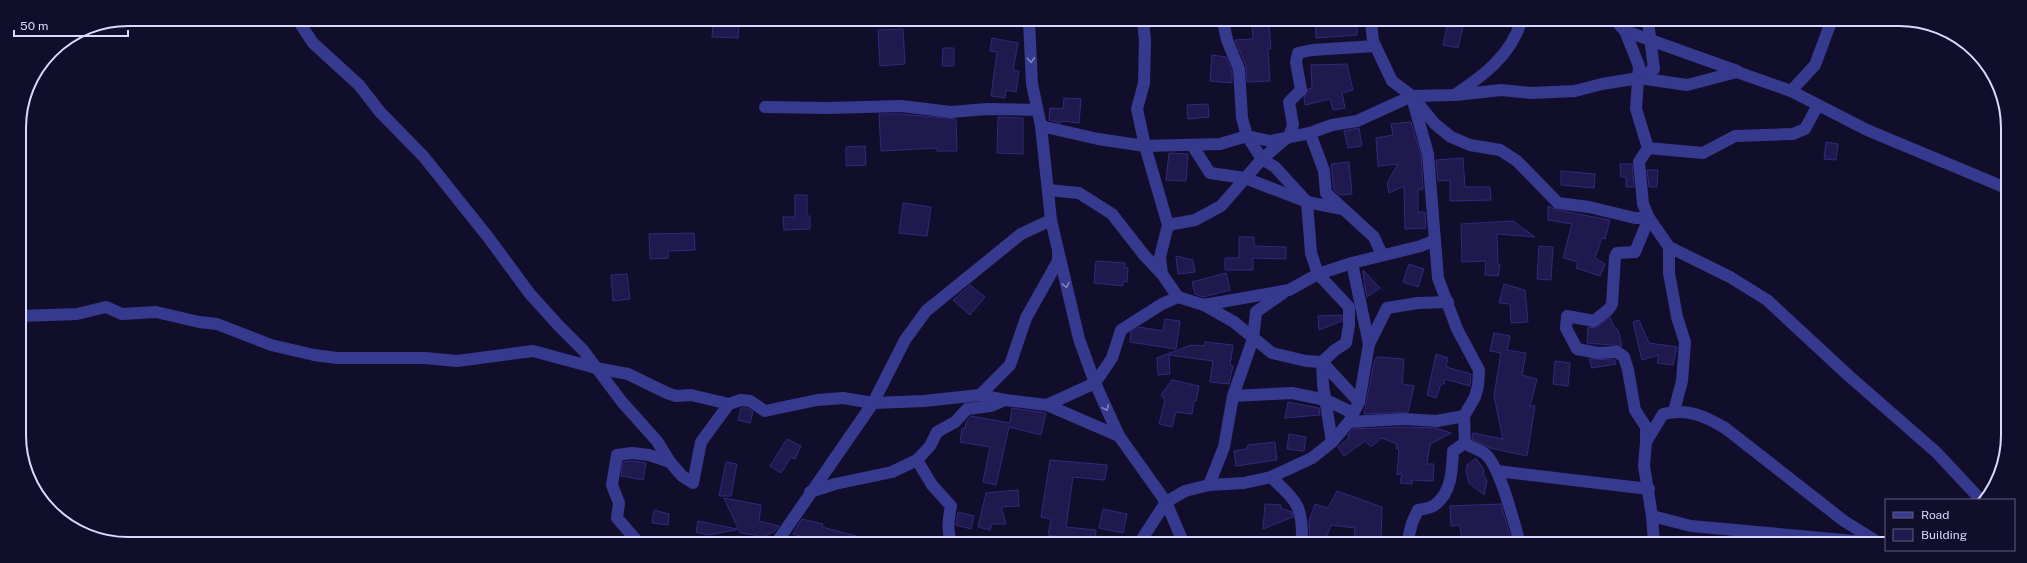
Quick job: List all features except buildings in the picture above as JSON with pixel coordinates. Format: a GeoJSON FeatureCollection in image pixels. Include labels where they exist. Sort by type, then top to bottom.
{"type":"FeatureCollection","features":[{"type":"Feature","properties":{"kind":"street"},"geometry":{"type":"LineString","coordinates":[[302,26],[313,43],[359,85],[380,112],[424,157],[488,237],[530,294],[583,350],[622,402],[657,441],[670,462],[682,476],[693,483],[701,442],[729,404]]}},
{"type":"Feature","properties":{"kind":"street"},"geometry":{"type":"LineString","coordinates":[[1029,26],[1032,84],[1041,126],[1051,220],[1079,339],[1095,383],[1119,436],[1166,502],[1181,537]]}},
{"type":"Feature","properties":{"kind":"street"},"geometry":{"type":"LineString","coordinates":[[1144,26],[1145,40],[1144,83],[1138,109],[1145,146],[1168,224],[1160,257],[1162,274]]}},
{"type":"Feature","properties":{"kind":"street"},"geometry":{"type":"LineString","coordinates":[[1145,40],[1148,26]]}},
{"type":"Feature","properties":{"kind":"street"},"geometry":{"type":"LineString","coordinates":[[1224,26],[1239,69],[1242,118],[1247,136],[1262,158],[1275,167],[1307,202],[1311,253],[1318,274],[1349,307],[1349,325],[1346,343],[1335,350],[1322,362],[1323,385],[1332,442]]}},
{"type":"Feature","properties":{"kind":"street"},"geometry":{"type":"LineString","coordinates":[[1371,26],[1373,41],[1392,81],[1412,96],[1435,124],[1451,137],[1470,145],[1500,150],[1517,161],[1558,203],[1589,207],[1635,218],[1649,218]]}},
{"type":"Feature","properties":{"kind":"street"},"geometry":{"type":"LineString","coordinates":[[1455,95],[1485,74],[1499,61],[1520,26]]}},
{"type":"Feature","properties":{"kind":"street"},"geometry":{"type":"LineString","coordinates":[[1638,78],[1654,69],[1648,26]]}},
{"type":"Feature","properties":{"kind":"street"},"geometry":{"type":"LineString","coordinates":[[1790,91],[1816,65],[1830,26]]}},
{"type":"Feature","properties":{"kind":"street"},"geometry":{"type":"LineString","coordinates":[[1621,27],[1650,41],[1790,91],[1867,130],[2001,186]]}},
{"type":"Feature","properties":{"kind":"street"},"geometry":{"type":"LineString","coordinates":[[1621,27],[1639,66],[1636,109],[1648,148],[1639,162],[1643,204],[1649,218],[1670,247],[1730,277],[1767,300],[1849,376],[1936,452],[1979,498]]}},
{"type":"Feature","properties":{"kind":"street"},"geometry":{"type":"LineString","coordinates":[[1168,224],[1195,220],[1221,206],[1262,158],[1289,136],[1293,125],[1289,102],[1301,90],[1296,62],[1298,53],[1312,50],[1376,46]]}},
{"type":"Feature","properties":{"kind":"street"},"geometry":{"type":"LineString","coordinates":[[1041,126],[1098,139],[1145,146],[1220,144],[1247,136],[1270,140],[1310,133],[1332,125],[1357,122],[1412,96],[1455,95],[1501,90],[1531,92],[1575,91],[1602,84],[1638,78],[1687,85],[1737,72]]}},
{"type":"Feature","properties":{"kind":"street"},"geometry":{"type":"LineString","coordinates":[[1412,96],[1428,154],[1438,278],[1457,328],[1479,370],[1478,386],[1475,397],[1464,416],[1465,443]]}},
{"type":"Feature","properties":{"kind":"street"},"geometry":{"type":"LineString","coordinates":[[1648,148],[1703,153],[1735,136],[1793,134],[1805,129],[1818,105]]}},
{"type":"Feature","properties":{"kind":"street"},"geometry":{"type":"LineString","coordinates":[[766,107],[828,108],[901,106],[951,112],[1037,110]]}},
{"type":"Feature","properties":{"kind":"street"},"geometry":{"type":"LineString","coordinates":[[1310,133],[1324,171],[1326,193],[1374,238],[1382,255]]}},
{"type":"Feature","properties":{"kind":"street"},"geometry":{"type":"LineString","coordinates":[[1192,145],[1210,173],[1245,178],[1307,202],[1342,209]]}},
{"type":"Feature","properties":{"kind":"street"},"geometry":{"type":"LineString","coordinates":[[1048,190],[1079,193],[1112,214],[1144,255],[1162,274],[1178,298]]}},
{"type":"Feature","properties":{"kind":"street"},"geometry":{"type":"LineString","coordinates":[[1649,218],[1635,252],[1617,253],[1615,257],[1614,298],[1609,309],[1594,321],[1567,316],[1566,328],[1577,349],[1598,353],[1617,352],[1624,357],[1630,380],[1635,410],[1646,427],[1644,466],[1649,489],[1654,537]]}},
{"type":"Feature","properties":{"kind":"street"},"geometry":{"type":"LineString","coordinates":[[780,537],[873,402],[905,340],[926,311],[1021,234],[1051,220]]}},
{"type":"Feature","properties":{"kind":"street"},"geometry":{"type":"LineString","coordinates":[[1209,485],[1224,447],[1234,396],[1253,339],[1256,312],[1289,290],[1318,274],[1352,262],[1421,246],[1435,240]]}},
{"type":"Feature","properties":{"kind":"street"},"geometry":{"type":"LineString","coordinates":[[980,395],[1010,365],[1026,318],[1058,261],[1058,247]]}},
{"type":"Feature","properties":{"kind":"street"},"geometry":{"type":"LineString","coordinates":[[1670,247],[1669,273],[1685,342],[1682,381],[1674,411]]}},
{"type":"Feature","properties":{"kind":"street"},"geometry":{"type":"LineString","coordinates":[[1352,262],[1369,344]]}},
{"type":"Feature","properties":{"kind":"street"},"geometry":{"type":"LineString","coordinates":[[1204,305],[1289,290]]}},
{"type":"Feature","properties":{"kind":"street"},"geometry":{"type":"LineString","coordinates":[[1047,405],[1095,383],[1112,358],[1121,330],[1162,304],[1178,298],[1204,305],[1234,322],[1272,353],[1306,361],[1322,362],[1359,402]]}},
{"type":"Feature","properties":{"kind":"street"},"geometry":{"type":"LineString","coordinates":[[1143,537],[1166,502],[1185,491],[1209,485],[1244,483],[1270,477],[1312,458],[1332,442],[1351,418],[1359,402],[1369,344],[1386,308],[1418,303],[1448,302]]}},
{"type":"Feature","properties":{"kind":"street"},"geometry":{"type":"LineString","coordinates":[[26,316],[78,314],[106,307],[122,314],[156,312],[199,322],[217,324],[271,345],[337,358],[425,358],[457,360],[494,354],[533,351],[596,368],[628,374],[676,396],[691,395],[729,404],[741,400],[750,401],[765,411],[817,400],[843,398],[873,402],[924,401],[980,395],[1005,400],[1047,405],[1119,436]]}},
{"type":"Feature","properties":{"kind":"street"},"geometry":{"type":"LineString","coordinates":[[1234,396],[1292,393],[1326,400],[1351,418],[1404,419],[1437,422],[1464,416]]}},
{"type":"Feature","properties":{"kind":"street"},"geometry":{"type":"LineString","coordinates":[[810,492],[835,484],[892,472],[917,460],[930,446],[937,432],[955,422],[967,409],[991,406],[1005,400]]}},
{"type":"Feature","properties":{"kind":"street"},"geometry":{"type":"LineString","coordinates":[[1646,442],[1663,414],[1674,411],[1688,412],[1704,416],[1725,428],[1844,521],[1871,537]]}},
{"type":"Feature","properties":{"kind":"street"},"geometry":{"type":"LineString","coordinates":[[1465,443],[1474,450],[1485,454],[1497,471],[1518,537]]}},
{"type":"Feature","properties":{"kind":"street"},"geometry":{"type":"LineString","coordinates":[[1408,537],[1412,523],[1418,510],[1435,505],[1444,495],[1452,475],[1453,451],[1465,443]]}},
{"type":"Feature","properties":{"kind":"street"},"geometry":{"type":"LineString","coordinates":[[634,537],[617,518],[619,503],[612,485],[617,455],[632,453],[649,455],[670,462]]}},
{"type":"Feature","properties":{"kind":"street"},"geometry":{"type":"LineString","coordinates":[[917,460],[932,485],[951,506],[951,537]]}},
{"type":"Feature","properties":{"kind":"street"},"geometry":{"type":"LineString","coordinates":[[1497,471],[1649,489]]}},
{"type":"Feature","properties":{"kind":"street"},"geometry":{"type":"LineString","coordinates":[[1270,477],[1289,495],[1300,510],[1302,537]]}},
{"type":"Feature","properties":{"kind":"street"},"geometry":{"type":"LineString","coordinates":[[1652,516],[1691,526],[1814,537]]}}]}
